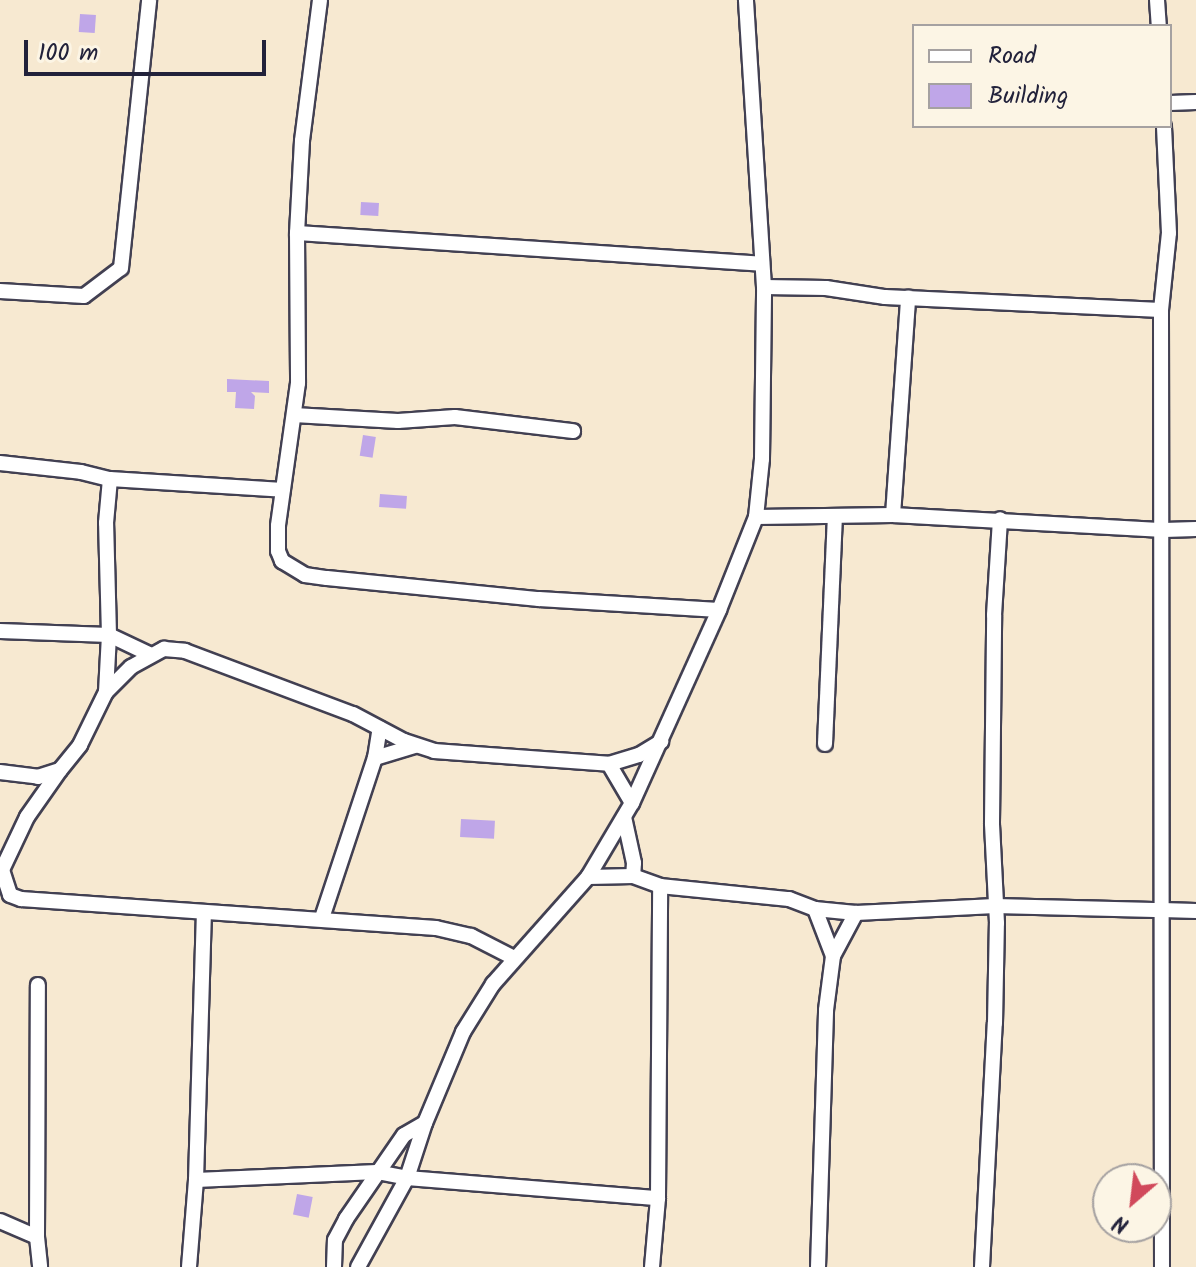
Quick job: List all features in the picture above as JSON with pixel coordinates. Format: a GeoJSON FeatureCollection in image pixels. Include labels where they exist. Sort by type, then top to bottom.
{"type":"FeatureCollection","features":[{"type":"Feature","properties":{"kind":"street"},"geometry":{"type":"LineString","coordinates":[[0,291],[84,296],[121,268],[149,0]]}},
{"type":"Feature","properties":{"kind":"street"},"geometry":{"type":"LineString","coordinates":[[320,0],[302,141],[297,233],[298,383],[283,490],[278,551],[282,561],[305,575],[539,599],[719,610]]}},
{"type":"Feature","properties":{"kind":"street"},"geometry":{"type":"LineString","coordinates":[[358,1267],[407,1178],[425,1123],[463,1032],[493,984],[588,877],[632,803],[719,610],[756,517],[762,459],[764,287],[746,0]]}},
{"type":"Feature","properties":{"kind":"street"},"geometry":{"type":"LineString","coordinates":[[1157,0],[1159,24]]}},
{"type":"Feature","properties":{"kind":"street"},"geometry":{"type":"LineString","coordinates":[[1172,103],[1196,102]]}},
{"type":"Feature","properties":{"kind":"street"},"geometry":{"type":"LineString","coordinates":[[1162,1267],[1164,530],[1161,310],[1169,233],[1164,128]]}},
{"type":"Feature","properties":{"kind":"street"},"geometry":{"type":"LineString","coordinates":[[297,233],[762,264]]}},
{"type":"Feature","properties":{"kind":"street"},"geometry":{"type":"LineString","coordinates":[[764,287],[826,288],[908,298],[1161,310]]}},
{"type":"Feature","properties":{"kind":"street"},"geometry":{"type":"LineString","coordinates":[[893,515],[908,298]]}},
{"type":"Feature","properties":{"kind":"street"},"geometry":{"type":"LineString","coordinates":[[294,415],[398,421],[455,417],[573,431]]}},
{"type":"Feature","properties":{"kind":"street"},"geometry":{"type":"LineString","coordinates":[[0,463],[81,472],[110,479],[283,490]]}},
{"type":"Feature","properties":{"kind":"street"},"geometry":{"type":"LineString","coordinates":[[106,692],[109,635],[106,523],[110,479]]}},
{"type":"Feature","properties":{"kind":"street"},"geometry":{"type":"LineString","coordinates":[[756,517],[893,515],[1164,530],[1196,529]]}},
{"type":"Feature","properties":{"kind":"street"},"geometry":{"type":"LineString","coordinates":[[825,744],[835,517]]}},
{"type":"Feature","properties":{"kind":"street"},"geometry":{"type":"LineString","coordinates":[[982,1267],[995,1023],[992,823],[994,629],[1000,519]]}},
{"type":"Feature","properties":{"kind":"street"},"geometry":{"type":"LineString","coordinates":[[0,631],[109,635],[149,654]]}},
{"type":"Feature","properties":{"kind":"street"},"geometry":{"type":"LineString","coordinates":[[514,958],[471,936],[436,928],[21,899],[10,895],[2,870],[27,817],[80,745],[106,692],[149,654],[164,649],[185,651],[353,714],[415,746],[434,751],[609,764],[639,755],[661,742]]}},
{"type":"Feature","properties":{"kind":"street"},"geometry":{"type":"LineString","coordinates":[[322,918],[375,758],[380,728]]}},
{"type":"Feature","properties":{"kind":"street"},"geometry":{"type":"LineString","coordinates":[[375,758],[415,746]]}},
{"type":"Feature","properties":{"kind":"street"},"geometry":{"type":"LineString","coordinates":[[609,764],[632,803]]}},
{"type":"Feature","properties":{"kind":"street"},"geometry":{"type":"LineString","coordinates":[[0,772],[38,777],[60,770]]}},
{"type":"Feature","properties":{"kind":"street"},"geometry":{"type":"LineString","coordinates":[[624,817],[634,863],[633,876]]}},
{"type":"Feature","properties":{"kind":"street"},"geometry":{"type":"LineString","coordinates":[[588,877],[633,876],[660,886],[789,899],[815,909],[856,913],[995,906],[1196,911]]}},
{"type":"Feature","properties":{"kind":"street"},"geometry":{"type":"LineString","coordinates":[[652,1267],[658,1198],[660,886]]}},
{"type":"Feature","properties":{"kind":"street"},"geometry":{"type":"LineString","coordinates":[[815,909],[833,956]]}},
{"type":"Feature","properties":{"kind":"street"},"geometry":{"type":"LineString","coordinates":[[189,1267],[196,1180],[204,912]]}},
{"type":"Feature","properties":{"kind":"street"},"geometry":{"type":"LineString","coordinates":[[818,1267],[826,1010],[833,956],[856,913]]}},
{"type":"Feature","properties":{"kind":"street"},"geometry":{"type":"LineString","coordinates":[[38,985],[37,1237],[40,1267]]}},
{"type":"Feature","properties":{"kind":"street"},"geometry":{"type":"LineString","coordinates":[[334,1267],[335,1240],[377,1172],[404,1135],[425,1123]]}},
{"type":"Feature","properties":{"kind":"street"},"geometry":{"type":"LineString","coordinates":[[196,1180],[377,1172],[407,1178],[658,1198]]}},
{"type":"Feature","properties":{"kind":"street"},"geometry":{"type":"LineString","coordinates":[[0,1221],[37,1237]]}},
{"type":"Feature","properties":{"kind":"building"},"geometry":{"type":"Polygon","coordinates":[[[80,14],[96,15],[95,33],[79,32],[80,14]]]}},
{"type":"Feature","properties":{"kind":"building"},"geometry":{"type":"Polygon","coordinates":[[[361,202],[379,203],[378,216],[360,215],[361,202]]]}},
{"type":"Feature","properties":{"kind":"building"},"geometry":{"type":"Polygon","coordinates":[[[227,379],[269,381],[269,393],[251,392],[255,396],[254,409],[235,408],[236,392],[227,392],[227,379]]]}},
{"type":"Feature","properties":{"kind":"building"},"geometry":{"type":"Polygon","coordinates":[[[363,435],[376,437],[373,458],[360,456],[363,435]]]}},
{"type":"Feature","properties":{"kind":"building"},"geometry":{"type":"Polygon","coordinates":[[[380,494],[407,496],[406,509],[379,507],[380,494]]]}},
{"type":"Feature","properties":{"kind":"building"},"geometry":{"type":"Polygon","coordinates":[[[461,819],[495,821],[494,839],[460,837],[461,819]]]}},
{"type":"Feature","properties":{"kind":"building"},"geometry":{"type":"Polygon","coordinates":[[[297,1194],[313,1197],[309,1218],[293,1215],[297,1194]]]}}]}
